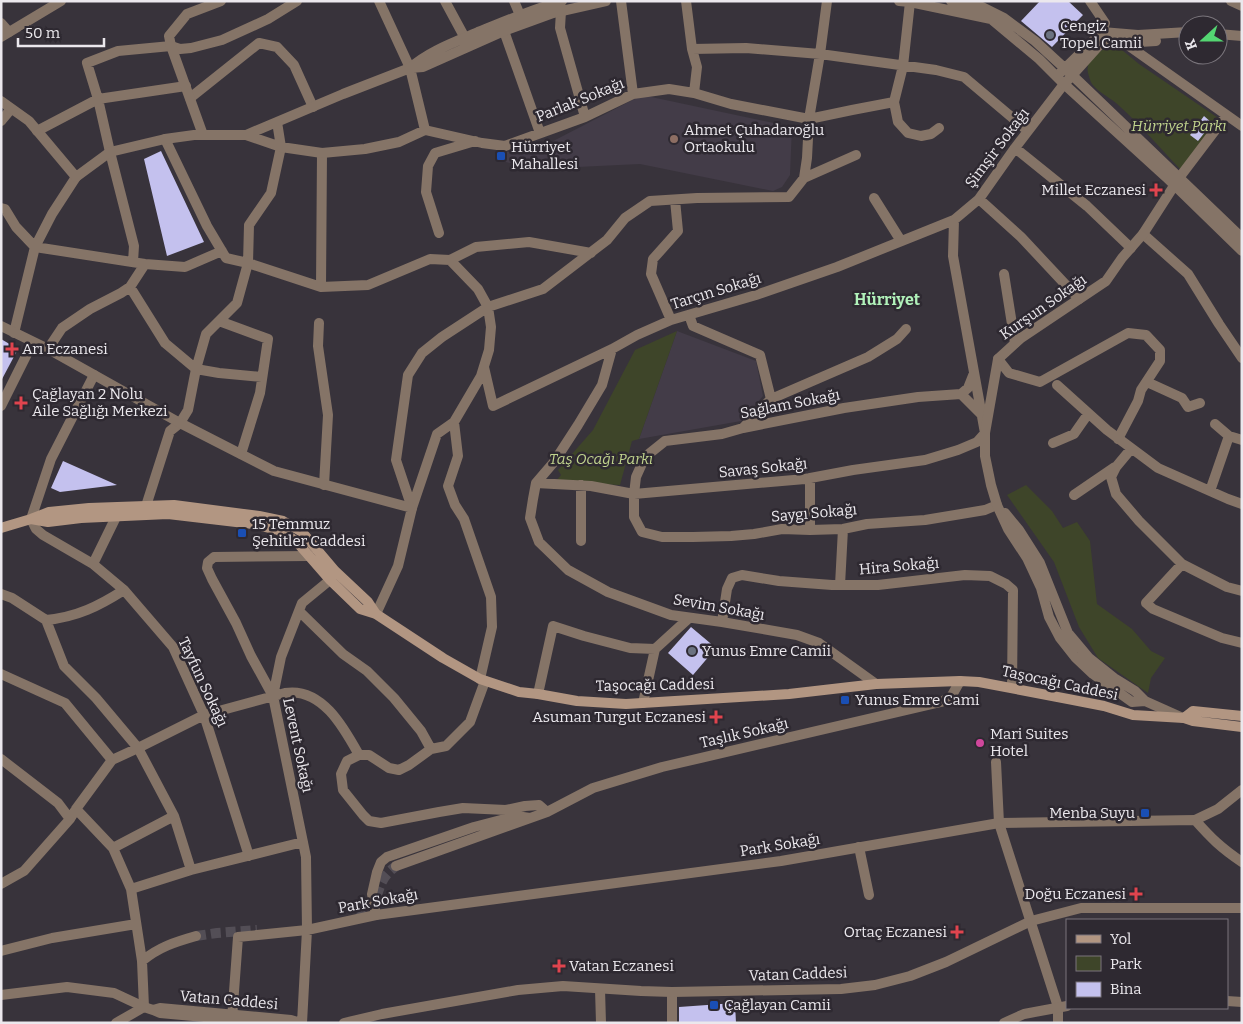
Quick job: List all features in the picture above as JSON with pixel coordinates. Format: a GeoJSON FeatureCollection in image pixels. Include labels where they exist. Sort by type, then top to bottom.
{"type":"FeatureCollection","features":[{"type":"Feature","properties":{"kind":"main road"},"geometry":{"type":"LineString","coordinates":[[2,526],[31,519],[49,512],[90,508],[174,505],[260,516],[283,521],[302,532],[335,571],[368,602],[376,614]]}},
{"type":"Feature","properties":{"kind":"main road"},"geometry":{"type":"LineString","coordinates":[[31,519],[48,522],[168,514],[254,524],[278,530],[296,541],[330,580],[360,609],[376,614]]}},
{"type":"Feature","properties":{"kind":"main road","name":"Taşocağı Caddesi"},"geometry":{"type":"LineString","coordinates":[[376,614],[443,658],[482,680],[519,692],[577,701],[626,704],[789,694],[876,684],[960,681],[979,682],[1104,706],[1133,715],[1184,718],[1193,721],[1242,727]]}},
{"type":"Feature","properties":{"kind":"main road","name":"Taşocağı Caddesi"},"geometry":{"type":"LineString","coordinates":[[1184,718],[1193,711],[1242,716]]}},
{"type":"Feature","properties":{"kind":"street"},"geometry":{"type":"LineString","coordinates":[[1,23],[5,35],[61,1]]}},
{"type":"Feature","properties":{"kind":"street"},"geometry":{"type":"LineString","coordinates":[[203,135],[169,36],[187,14],[221,1]]}},
{"type":"Feature","properties":{"kind":"street"},"geometry":{"type":"LineString","coordinates":[[133,262],[134,246],[98,99],[87,63],[118,51],[171,46],[180,49],[192,48],[222,40],[268,19],[297,1]]}},
{"type":"Feature","properties":{"kind":"street"},"geometry":{"type":"LineString","coordinates":[[14,333],[36,247],[52,214],[76,177],[110,152],[164,139],[194,135],[246,135],[281,147],[322,152],[365,149],[399,142],[425,130],[410,68],[379,1]]}},
{"type":"Feature","properties":{"kind":"street"},"geometry":{"type":"LineString","coordinates":[[445,1],[465,38]]}},
{"type":"Feature","properties":{"kind":"street"},"geometry":{"type":"LineString","coordinates":[[514,1],[520,15]]}},
{"type":"Feature","properties":{"kind":"street"},"geometry":{"type":"LineString","coordinates":[[410,68],[420,59],[520,15],[560,4],[606,1]]}},
{"type":"Feature","properties":{"kind":"street"},"geometry":{"type":"LineString","coordinates":[[621,1],[633,94]]}},
{"type":"Feature","properties":{"kind":"street"},"geometry":{"type":"LineString","coordinates":[[686,1],[692,49],[697,67],[694,93]]}},
{"type":"Feature","properties":{"kind":"street"},"geometry":{"type":"LineString","coordinates":[[804,178],[807,158],[808,119],[820,54],[827,1]]}},
{"type":"Feature","properties":{"kind":"street"},"geometry":{"type":"LineString","coordinates":[[899,1],[923,3],[991,20],[1242,238]]}},
{"type":"Feature","properties":{"kind":"street"},"geometry":{"type":"LineString","coordinates":[[951,1],[982,7],[1004,18],[1035,41],[1177,182],[1242,251]]}},
{"type":"Feature","properties":{"kind":"street"},"geometry":{"type":"LineString","coordinates":[[1090,1],[1104,23],[1103,36],[1127,37],[1178,33]]}},
{"type":"Feature","properties":{"kind":"street"},"geometry":{"type":"LineString","coordinates":[[1231,1],[1242,6]]}},
{"type":"Feature","properties":{"kind":"street"},"geometry":{"type":"LineString","coordinates":[[910,2],[902,66],[894,102],[898,122],[908,132],[921,136],[931,134],[939,128]]}},
{"type":"Feature","properties":{"kind":"street"},"geometry":{"type":"LineString","coordinates":[[246,135],[410,68],[423,67],[504,32],[560,4]]}},
{"type":"Feature","properties":{"kind":"street"},"geometry":{"type":"LineString","coordinates":[[560,4],[560,28],[585,117]]}},
{"type":"Feature","properties":{"kind":"street"},"geometry":{"type":"LineString","coordinates":[[504,32],[540,133]]}},
{"type":"Feature","properties":{"kind":"street"},"geometry":{"type":"LineString","coordinates":[[1228,35],[1242,36]]}},
{"type":"Feature","properties":{"kind":"street","name":"Şimşir Sokağı"},"geometry":{"type":"LineString","coordinates":[[954,220],[979,199],[1028,131],[1060,80],[1103,36]]}},
{"type":"Feature","properties":{"kind":"street"},"geometry":{"type":"LineString","coordinates":[[1127,37],[1140,42],[1178,40]]}},
{"type":"Feature","properties":{"kind":"street"},"geometry":{"type":"LineString","coordinates":[[1127,37],[1129,46],[1234,121]]}},
{"type":"Feature","properties":{"kind":"street"},"geometry":{"type":"LineString","coordinates":[[1228,42],[1242,43]]}},
{"type":"Feature","properties":{"kind":"street"},"geometry":{"type":"LineString","coordinates":[[190,98],[259,43],[277,48],[294,65],[313,107]]}},
{"type":"Feature","properties":{"kind":"street"},"geometry":{"type":"LineString","coordinates":[[692,49],[746,48],[820,54],[936,70],[964,77],[1028,131]]}},
{"type":"Feature","properties":{"kind":"street"},"geometry":{"type":"LineString","coordinates":[[37,131],[98,99],[186,86]]}},
{"type":"Feature","properties":{"kind":"street","name":"Parlak Sokağı"},"geometry":{"type":"LineString","coordinates":[[425,130],[505,146],[585,117],[633,94],[670,89],[694,93],[731,104],[808,119],[894,102]]}},
{"type":"Feature","properties":{"kind":"street"},"geometry":{"type":"LineString","coordinates":[[1,101],[29,121],[76,177]]}},
{"type":"Feature","properties":{"kind":"street"},"geometry":{"type":"LineString","coordinates":[[1,121],[11,109]]}},
{"type":"Feature","properties":{"kind":"street","name":"Kurşun Sokağı"},"geometry":{"type":"LineString","coordinates":[[1184,718],[1144,701],[1132,702],[1093,674],[1060,638],[1049,617],[1041,588],[1027,558],[1008,529],[997,505],[985,456],[985,433],[998,358],[1021,338],[1106,281],[1143,234],[1177,182],[1234,121]]}},
{"type":"Feature","properties":{"kind":"street"},"geometry":{"type":"LineString","coordinates":[[146,506],[170,431],[180,424],[188,410],[196,369],[206,334],[237,303],[248,263],[249,225],[271,193],[281,147],[277,122]]}},
{"type":"Feature","properties":{"kind":"street"},"geometry":{"type":"LineString","coordinates":[[164,139],[207,226],[226,258],[248,263],[321,287],[368,285],[430,260],[450,260],[476,247],[529,242],[591,254]]}},
{"type":"Feature","properties":{"kind":"street"},"geometry":{"type":"LineString","coordinates":[[440,233],[426,192],[428,166],[435,153],[476,141]]}},
{"type":"Feature","properties":{"kind":"street"},"geometry":{"type":"LineString","coordinates":[[1015,148],[1088,206],[1131,248]]}},
{"type":"Feature","properties":{"kind":"street"},"geometry":{"type":"LineString","coordinates":[[321,287],[322,152]]}},
{"type":"Feature","properties":{"kind":"street"},"geometry":{"type":"LineString","coordinates":[[412,508],[396,460],[408,375],[422,353],[442,336],[488,307],[543,289],[591,254],[607,240],[625,218],[650,201],[698,198],[789,197],[804,178],[856,155]]}},
{"type":"Feature","properties":{"kind":"street"},"geometry":{"type":"LineString","coordinates":[[874,198],[901,241]]}},
{"type":"Feature","properties":{"kind":"street"},"geometry":{"type":"LineString","coordinates":[[979,199],[1021,237],[1079,299]]}},
{"type":"Feature","properties":{"kind":"street"},"geometry":{"type":"LineString","coordinates":[[671,320],[652,274],[653,259],[678,230],[675,200]]}},
{"type":"Feature","properties":{"kind":"street"},"geometry":{"type":"LineString","coordinates":[[1,208],[5,209],[16,227],[36,247],[146,264],[185,267],[222,251]]}},
{"type":"Feature","properties":{"kind":"street"},"geometry":{"type":"LineString","coordinates":[[954,220],[953,256],[985,433]]}},
{"type":"Feature","properties":{"kind":"street","name":"Tarçın Sokağı"},"geometry":{"type":"LineString","coordinates":[[484,367],[493,406],[671,320],[774,289],[837,267],[954,220]]}},
{"type":"Feature","properties":{"kind":"street"},"geometry":{"type":"LineString","coordinates":[[1143,234],[1188,274],[1242,358]]}},
{"type":"Feature","properties":{"kind":"street"},"geometry":{"type":"LineString","coordinates":[[376,614],[398,566],[412,508],[437,434],[454,422],[481,376],[489,350],[491,327],[488,307],[478,290],[450,260]]}},
{"type":"Feature","properties":{"kind":"street"},"geometry":{"type":"LineString","coordinates":[[48,349],[62,328],[90,309],[121,294],[130,287],[146,264]]}},
{"type":"Feature","properties":{"kind":"street"},"geometry":{"type":"LineString","coordinates":[[1004,274],[1015,343]]}},
{"type":"Feature","properties":{"kind":"street"},"geometry":{"type":"LineString","coordinates":[[130,287],[165,343],[196,369],[262,377]]}},
{"type":"Feature","properties":{"kind":"street"},"geometry":{"type":"LineString","coordinates":[[688,315],[693,326],[760,355],[771,398]]}},
{"type":"Feature","properties":{"kind":"street"},"geometry":{"type":"LineString","coordinates":[[219,321],[268,339],[260,392],[241,454]]}},
{"type":"Feature","properties":{"kind":"street"},"geometry":{"type":"LineString","coordinates":[[319,324],[318,346],[328,416],[324,485]]}},
{"type":"Feature","properties":{"kind":"street"},"geometry":{"type":"LineString","coordinates":[[1,326],[48,349],[180,424],[274,471],[412,508]]}},
{"type":"Feature","properties":{"kind":"street"},"geometry":{"type":"LineString","coordinates":[[743,428],[771,398],[868,357],[897,340],[906,329]]}},
{"type":"Feature","properties":{"kind":"street"},"geometry":{"type":"LineString","coordinates":[[998,358],[1009,372],[1040,382],[1128,333],[1146,335],[1160,350],[1160,360],[1146,382],[1118,439]]}},
{"type":"Feature","properties":{"kind":"street"},"geometry":{"type":"LineString","coordinates":[[1,406],[33,342]]}},
{"type":"Feature","properties":{"kind":"street","name":"Sevim Sokağı"},"geometry":{"type":"LineString","coordinates":[[612,349],[602,385],[554,462],[536,484],[530,518],[540,542],[568,570],[608,592],[671,615],[797,635],[819,643],[876,684]]}},
{"type":"Feature","properties":{"kind":"street"},"geometry":{"type":"LineString","coordinates":[[974,373],[968,388],[961,394],[981,414]]}},
{"type":"Feature","properties":{"kind":"street"},"geometry":{"type":"LineString","coordinates":[[31,519],[51,459],[94,375]]}},
{"type":"Feature","properties":{"kind":"street"},"geometry":{"type":"LineString","coordinates":[[1146,382],[1182,398],[1188,407],[1200,402]]}},
{"type":"Feature","properties":{"kind":"street"},"geometry":{"type":"LineString","coordinates":[[1057,385],[1118,439],[1158,468],[1242,504]]}},
{"type":"Feature","properties":{"kind":"street","name":"Sağlam Sokağı"},"geometry":{"type":"LineString","coordinates":[[634,494],[636,477],[645,457],[665,441],[722,434],[743,428],[863,405],[918,397],[961,394]]}},
{"type":"Feature","properties":{"kind":"street"},"geometry":{"type":"LineString","coordinates":[[1053,443],[1074,434],[1088,414]]}},
{"type":"Feature","properties":{"kind":"street"},"geometry":{"type":"LineString","coordinates":[[454,422],[458,456],[448,486],[455,505],[464,519],[491,597],[492,627],[482,680],[470,722],[446,746],[432,749],[399,770],[389,768],[369,755],[359,755],[347,761],[341,774],[343,790],[363,815],[370,821],[381,823],[463,808],[506,810],[539,805],[548,812]]}},
{"type":"Feature","properties":{"kind":"street"},"geometry":{"type":"LineString","coordinates":[[1215,424],[1229,436],[1242,440]]}},
{"type":"Feature","properties":{"kind":"street","name":"Savaş Sokağı"},"geometry":{"type":"LineString","coordinates":[[536,484],[582,485],[634,494],[810,478],[925,460],[977,442],[985,433]]}},
{"type":"Feature","properties":{"kind":"street"},"geometry":{"type":"LineString","coordinates":[[1210,491],[1229,436]]}},
{"type":"Feature","properties":{"kind":"street"},"geometry":{"type":"LineString","coordinates":[[1131,449],[1116,467],[1111,477],[1116,494],[1139,521],[1182,564],[1227,587],[1242,591]]}},
{"type":"Feature","properties":{"kind":"street"},"geometry":{"type":"LineString","coordinates":[[1074,495],[1116,467]]}},
{"type":"Feature","properties":{"kind":"street"},"geometry":{"type":"LineString","coordinates":[[810,478],[810,530]]}},
{"type":"Feature","properties":{"kind":"street"},"geometry":{"type":"LineString","coordinates":[[581,542],[582,485]]}},
{"type":"Feature","properties":{"kind":"street","name":"Saygı Sokağı"},"geometry":{"type":"LineString","coordinates":[[634,494],[634,517],[642,532],[662,537],[731,536],[782,529],[843,529],[867,524],[925,520],[986,510],[997,505]]}},
{"type":"Feature","properties":{"kind":"street"},"geometry":{"type":"LineString","coordinates":[[93,564],[116,516]]}},
{"type":"Feature","properties":{"kind":"street","name":"Tayfun Sokağı"},"geometry":{"type":"LineString","coordinates":[[31,519],[36,529],[42,535],[93,564],[124,590],[173,647],[204,714],[249,856]]}},
{"type":"Feature","properties":{"kind":"street"},"geometry":{"type":"LineString","coordinates":[[840,585],[843,529]]}},
{"type":"Feature","properties":{"kind":"street","name":"Levent Sokağı"},"geometry":{"type":"LineString","coordinates":[[302,1023],[307,930],[306,857],[273,696],[207,568],[208,562],[214,557],[309,556]]}},
{"type":"Feature","properties":{"kind":"street"},"geometry":{"type":"LineString","coordinates":[[1182,564],[1146,603],[1153,609],[1222,638],[1242,643]]}},
{"type":"Feature","properties":{"kind":"street","name":"Hira Sokağı"},"geometry":{"type":"LineString","coordinates":[[722,622],[727,590],[732,578],[742,575],[779,581],[840,585],[878,585],[965,575],[990,576],[1013,590],[1012,688]]}},
{"type":"Feature","properties":{"kind":"street"},"geometry":{"type":"LineString","coordinates":[[273,696],[281,657],[302,603],[330,580]]}},
{"type":"Feature","properties":{"kind":"street"},"geometry":{"type":"LineString","coordinates":[[46,620],[81,613],[124,590]]}},
{"type":"Feature","properties":{"kind":"street"},"geometry":{"type":"LineString","coordinates":[[1,594],[12,598],[46,620],[64,666],[96,698],[138,748],[174,816],[191,870]]}},
{"type":"Feature","properties":{"kind":"street"},"geometry":{"type":"LineString","coordinates":[[299,612],[343,654],[367,672],[394,698],[432,749]]}},
{"type":"Feature","properties":{"kind":"street"},"geometry":{"type":"LineString","coordinates":[[643,703],[655,649],[689,618]]}},
{"type":"Feature","properties":{"kind":"street"},"geometry":{"type":"LineString","coordinates":[[538,694],[553,626],[630,648],[655,649]]}},
{"type":"Feature","properties":{"kind":"street"},"geometry":{"type":"LineString","coordinates":[[1,674],[65,703],[112,760]]}},
{"type":"Feature","properties":{"kind":"street","name":"Taşlık Sokağı"},"geometry":{"type":"LineString","coordinates":[[396,866],[548,812],[593,788],[662,767],[941,702],[951,698],[960,681]]}},
{"type":"Feature","properties":{"kind":"street"},"geometry":{"type":"LineString","coordinates":[[1,884],[24,871],[70,819],[112,760],[204,714],[294,692],[308,695],[321,702],[337,719],[359,755]]}},
{"type":"Feature","properties":{"kind":"street"},"geometry":{"type":"LineString","coordinates":[[1,759],[58,803],[70,819]]}},
{"type":"Feature","properties":{"kind":"street"},"geometry":{"type":"LineString","coordinates":[[996,762],[999,823],[1062,1007],[1058,1023]]}},
{"type":"Feature","properties":{"kind":"street"},"geometry":{"type":"LineString","coordinates":[[1242,790],[1218,809],[1195,820],[1223,849],[1242,862]]}},
{"type":"Feature","properties":{"kind":"street"},"geometry":{"type":"LineString","coordinates":[[76,809],[113,848],[131,889],[149,1008],[116,1023]]}},
{"type":"Feature","properties":{"kind":"street"},"geometry":{"type":"LineString","coordinates":[[113,848],[174,816]]}},
{"type":"Feature","properties":{"kind":"street","name":"Taşlık Sokağı"},"geometry":{"type":"LineString","coordinates":[[376,915],[372,894],[381,862],[387,857],[474,827],[516,816],[531,818]]}},
{"type":"Feature","properties":{"kind":"street","name":"Park Sokağı"},"geometry":{"type":"LineString","coordinates":[[231,1019],[238,937],[307,930],[376,915],[781,861],[999,823],[1195,820]]}},
{"type":"Feature","properties":{"kind":"street"},"geometry":{"type":"LineString","coordinates":[[131,889],[191,870],[303,842]]}},
{"type":"Feature","properties":{"kind":"street"},"geometry":{"type":"LineString","coordinates":[[859,847],[869,895]]}},
{"type":"Feature","properties":{"kind":"street","name":"Vatan Caddesi"},"geometry":{"type":"LineString","coordinates":[[344,1023],[379,1019],[518,990],[563,986],[672,992],[841,989],[875,985],[910,976],[937,965],[1031,921],[1081,908],[1242,908]]}},
{"type":"Feature","properties":{"kind":"street"},"geometry":{"type":"LineString","coordinates":[[1,951],[52,938],[136,924]]}},
{"type":"Feature","properties":{"kind":"street"},"geometry":{"type":"LineString","coordinates":[[142,960],[153,952],[172,943],[196,936]]}},
{"type":"Feature","properties":{"kind":"street","name":"Vatan Caddesi"},"geometry":{"type":"LineString","coordinates":[[1,995],[67,987],[114,993],[149,1008],[270,1023]]}},
{"type":"Feature","properties":{"kind":"street"},"geometry":{"type":"LineString","coordinates":[[600,988],[601,1023]]}},
{"type":"Feature","properties":{"kind":"street"},"geometry":{"type":"LineString","coordinates":[[672,992],[672,1023]]}},
{"type":"Feature","properties":{"kind":"street"},"geometry":{"type":"LineString","coordinates":[[1228,1001],[1242,1002]]}},
{"type":"Feature","properties":{"kind":"street"},"geometry":{"type":"LineString","coordinates":[[1004,1023],[1024,1014],[1062,1007]]}},
{"type":"Feature","properties":{"kind":"street","name":"Vatan Caddesi"},"geometry":{"type":"LineString","coordinates":[[231,1019],[291,1020],[302,1023]]}},
{"type":"Feature","properties":{"kind":"shaded area","name":"Ahmet Çuhadaroğlu Ortaokulu"},"geometry":{"type":"Polygon","coordinates":[[[642,95],[792,127],[790,175],[782,187],[773,191],[640,164],[536,169],[501,161],[504,152],[534,151],[642,95]]]}},
{"type":"Feature","properties":{"kind":"shaded area"},"geometry":{"type":"Polygon","coordinates":[[[677,331],[756,361],[763,396],[741,421],[639,439],[677,331]]]}},
{"type":"Feature","properties":{"kind":"green space","name":"Hürriyet Parkı"},"geometry":{"type":"Polygon","coordinates":[[[1107,48],[1122,50],[1139,64],[1221,120],[1181,170],[1125,111],[1092,84],[1088,73],[1088,64],[1096,54],[1107,48]]]}},
{"type":"Feature","properties":{"kind":"green space","name":"Taş Ocağı Parkı"},"geometry":{"type":"Polygon","coordinates":[[[677,331],[639,439],[632,441],[620,485],[555,482],[561,475],[558,470],[593,430],[635,350],[677,331]]]}},
{"type":"Feature","properties":{"kind":"green space"},"geometry":{"type":"Polygon","coordinates":[[[1026,485],[1052,511],[1063,528],[1077,522],[1090,541],[1097,604],[1132,629],[1151,651],[1165,658],[1151,678],[1148,693],[1098,658],[1079,627],[1054,562],[1007,495],[1026,485]]]}},
{"type":"Feature","properties":{"kind":"building","name":"Cengiz Topel Camii"},"geometry":{"type":"Polygon","coordinates":[[[1040,1],[1068,1],[1083,15],[1052,47],[1021,21],[1040,1]]]}},
{"type":"Feature","properties":{"kind":"building"},"geometry":{"type":"Polygon","coordinates":[[[1204,116],[1212,123],[1198,141],[1190,135],[1204,116]]]}},
{"type":"Feature","properties":{"kind":"building"},"geometry":{"type":"Polygon","coordinates":[[[161,151],[204,242],[167,256],[144,159],[161,151]]]}},
{"type":"Feature","properties":{"kind":"building"},"geometry":{"type":"Polygon","coordinates":[[[1,339],[18,349],[1,381],[1,339]]]}},
{"type":"Feature","properties":{"kind":"building"},"geometry":{"type":"Polygon","coordinates":[[[63,461],[117,485],[60,492],[51,488],[63,461]]]}},
{"type":"Feature","properties":{"kind":"building","name":"Yunus Emre Camii"},"geometry":{"type":"Polygon","coordinates":[[[691,627],[716,648],[693,675],[668,653],[691,627]]]}},
{"type":"Feature","properties":{"kind":"building"},"geometry":{"type":"Polygon","coordinates":[[[735,1003],[736,1023],[679,1023],[679,1007],[735,1003]]]}},
{"type":"Feature","properties":{"kind":"tunnel"},"geometry":{"type":"LineString","coordinates":[[358,918],[372,907],[384,878],[396,866]]}},
{"type":"Feature","properties":{"kind":"tunnel"},"geometry":{"type":"LineString","coordinates":[[196,936],[257,930]]}},
{"type":"Feature","properties":{"kind":"place","name":"Cengiz Topel Camii"},"geometry":{"type":"Point","coordinates":[1050,35]}},
{"type":"Feature","properties":{"kind":"place","name":"Ahmet Çuhadaroğlu Ortaokulu"},"geometry":{"type":"Point","coordinates":[674,139]}},
{"type":"Feature","properties":{"kind":"place","name":"Hürriyet Mahallesi"},"geometry":{"type":"Point","coordinates":[501,156]}},
{"type":"Feature","properties":{"kind":"place","name":"Millet Eczanesi"},"geometry":{"type":"Point","coordinates":[1156,190]}},
{"type":"Feature","properties":{"kind":"place","name":"Arı Eczanesi"},"geometry":{"type":"Point","coordinates":[12,349]}},
{"type":"Feature","properties":{"kind":"place","name":"Çağlayan 2 Nolu Aile Sağlığı Merkezi"},"geometry":{"type":"Point","coordinates":[21,403]}},
{"type":"Feature","properties":{"kind":"place","name":"15 Temmuz Şehitler Caddesi"},"geometry":{"type":"Point","coordinates":[242,533]}},
{"type":"Feature","properties":{"kind":"place","name":"Yunus Emre Camii"},"geometry":{"type":"Point","coordinates":[692,651]}},
{"type":"Feature","properties":{"kind":"place","name":"Yunus Emre Cami"},"geometry":{"type":"Point","coordinates":[845,700]}},
{"type":"Feature","properties":{"kind":"place","name":"Asuman Turgut Eczanesi"},"geometry":{"type":"Point","coordinates":[716,717]}},
{"type":"Feature","properties":{"kind":"place","name":"Mari Suites Hotel"},"geometry":{"type":"Point","coordinates":[980,743]}},
{"type":"Feature","properties":{"kind":"place","name":"Menba Suyu"},"geometry":{"type":"Point","coordinates":[1145,813]}},
{"type":"Feature","properties":{"kind":"place","name":"Doğu Eczanesi"},"geometry":{"type":"Point","coordinates":[1136,894]}},
{"type":"Feature","properties":{"kind":"place","name":"Ortaç Eczanesi"},"geometry":{"type":"Point","coordinates":[957,932]}},
{"type":"Feature","properties":{"kind":"place","name":"Vatan Eczanesi"},"geometry":{"type":"Point","coordinates":[559,966]}},
{"type":"Feature","properties":{"kind":"place","name":"Çağlayan Camii"},"geometry":{"type":"Point","coordinates":[714,1005]}},
{"type":"Feature","properties":{"kind":"district","name":"Hürriyet"},"geometry":{"type":"Point","coordinates":[887,299]}}]}
